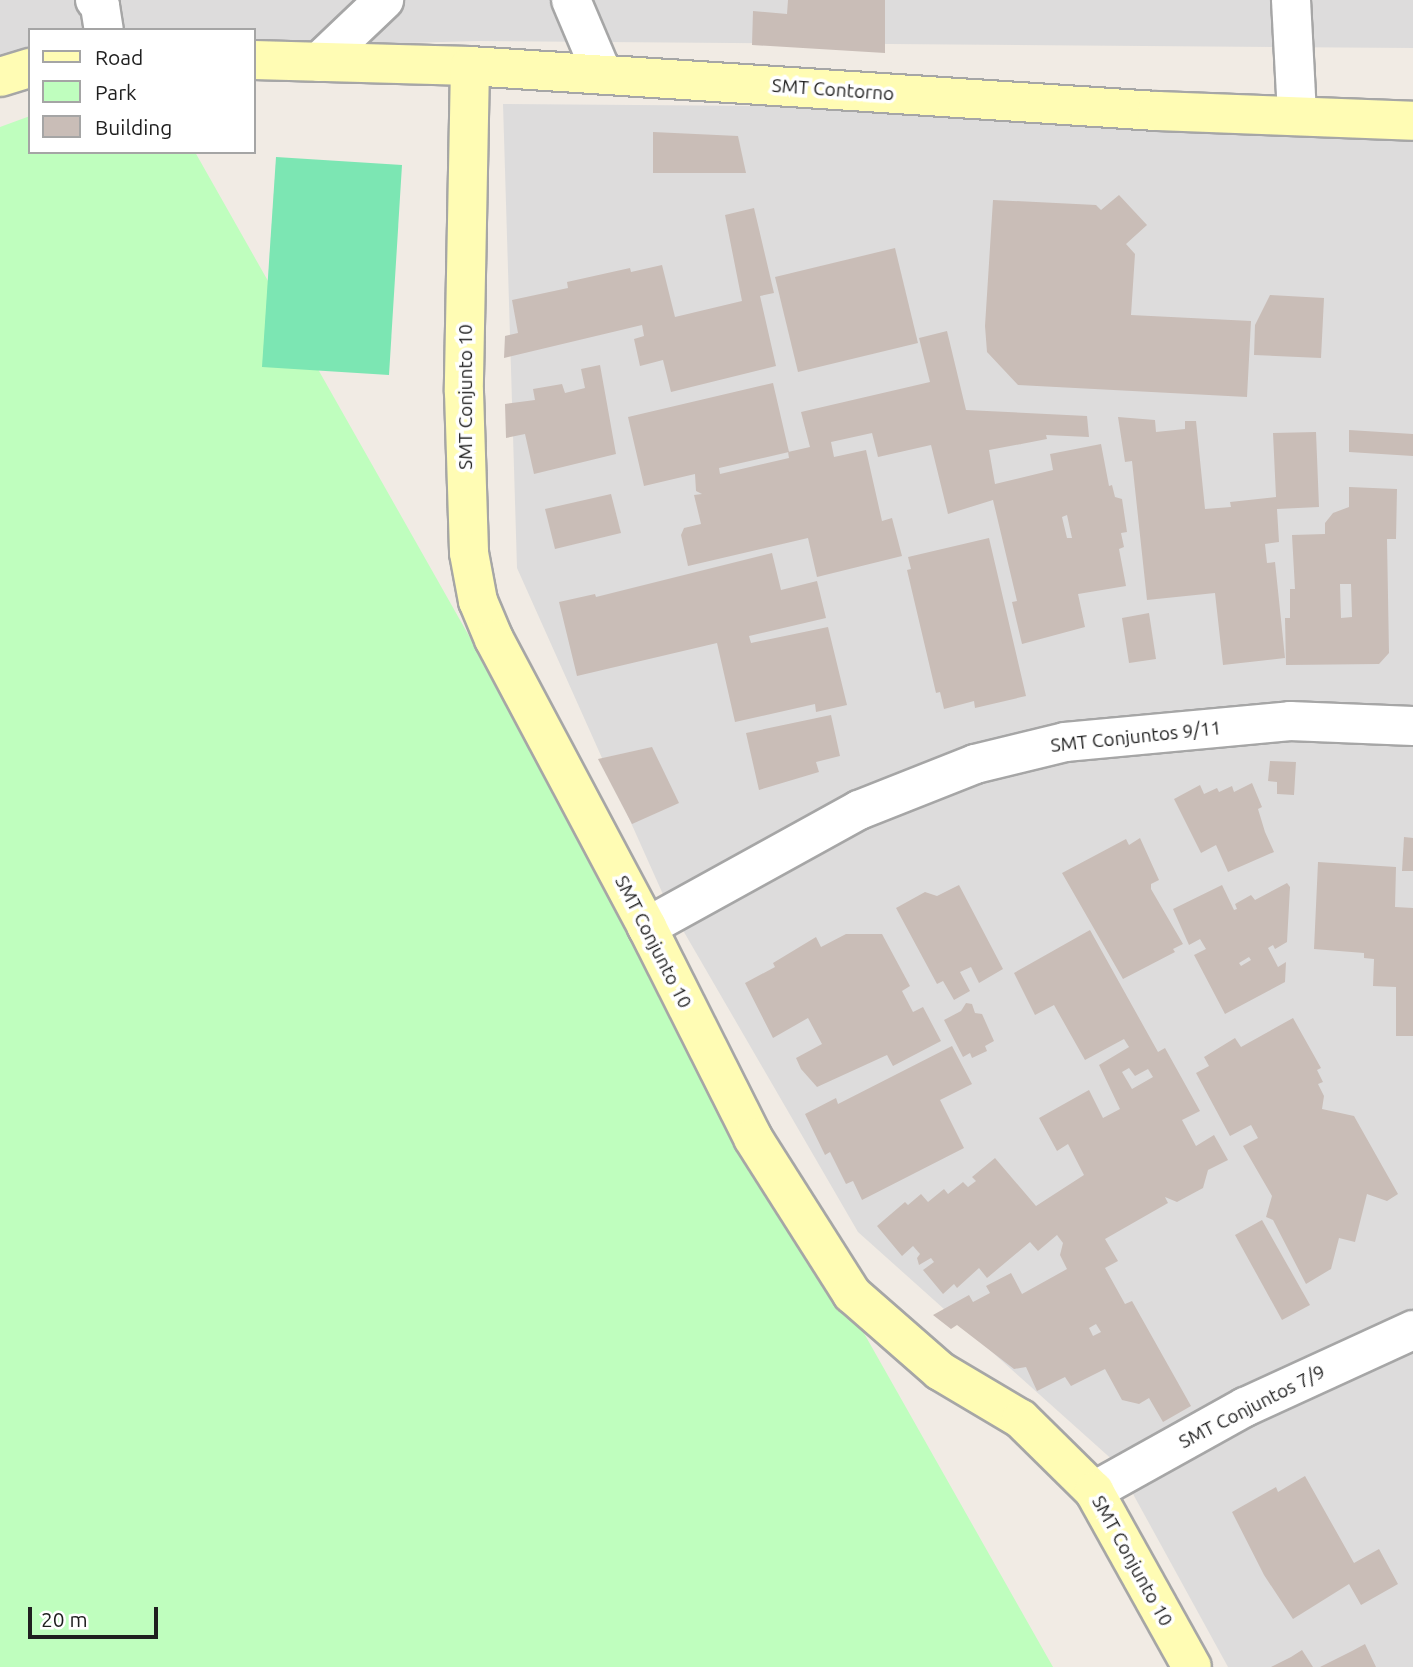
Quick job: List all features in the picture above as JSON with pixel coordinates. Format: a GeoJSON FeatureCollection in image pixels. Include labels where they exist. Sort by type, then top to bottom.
{"type":"FeatureCollection","features":[{"type":"Feature","properties":{"kind":"street"},"geometry":{"type":"LineString","coordinates":[[95,0],[100,6],[104,28]]}},
{"type":"Feature","properties":{"kind":"street"},"geometry":{"type":"LineString","coordinates":[[319,62],[384,0]]}},
{"type":"Feature","properties":{"kind":"street"},"geometry":{"type":"LineString","coordinates":[[570,0],[602,73]]}},
{"type":"Feature","properties":{"kind":"street"},"geometry":{"type":"LineString","coordinates":[[1292,0],[1297,116]]}},
{"type":"Feature","properties":{"kind":"street","name":"SMT Contorno"},"geometry":{"type":"LineString","coordinates":[[256,60],[470,66],[1014,103],[1413,121]]}},
{"type":"Feature","properties":{"kind":"street","name":"SMT Conjunto 10"},"geometry":{"type":"LineString","coordinates":[[470,66],[464,392],[469,552],[478,601],[494,639],[646,927],[753,1138],[852,1294],[940,1371],[1021,1419],[1094,1491],[1192,1667]]}},
{"type":"Feature","properties":{"kind":"street"},"geometry":{"type":"LineString","coordinates":[[0,77],[28,69]]}},
{"type":"Feature","properties":{"kind":"street","name":"SMT Conjuntos 9/11"},"geometry":{"type":"LineString","coordinates":[[646,927],[859,810],[975,764],[1065,742],[1290,721],[1413,726]]}},
{"type":"Feature","properties":{"kind":"street","name":"SMT Conjuntos 7/9"},"geometry":{"type":"LineString","coordinates":[[1094,1491],[1245,1407],[1413,1330]]}},
{"type":"Feature","properties":{"kind":"shaded area"},"geometry":{"type":"Polygon","coordinates":[[[0,0],[1413,0],[1413,48],[479,41],[256,47],[256,28],[28,28],[28,69],[0,77],[0,0]]]}},
{"type":"Feature","properties":{"kind":"shaded area"},"geometry":{"type":"Polygon","coordinates":[[[503,104],[1273,110],[1413,120],[1413,1667],[1228,1667],[1116,1463],[858,1232],[666,901],[517,568],[503,104]]]}},
{"type":"Feature","properties":{"kind":"green space"},"geometry":{"type":"Polygon","coordinates":[[[28,117],[28,154],[196,154],[1053,1667],[0,1667],[0,127],[28,117]]]}},
{"type":"Feature","properties":{"kind":"green space"},"geometry":{"type":"Polygon","coordinates":[[[276,157],[402,165],[389,375],[262,367],[276,157]]]}},
{"type":"Feature","properties":{"kind":"building"},"geometry":{"type":"Polygon","coordinates":[[[788,0],[885,0],[885,53],[752,45],[753,11],[787,14],[788,0]]]}},
{"type":"Feature","properties":{"kind":"building"},"geometry":{"type":"Polygon","coordinates":[[[653,132],[738,136],[746,173],[653,173],[653,132]]]}},
{"type":"Feature","properties":{"kind":"building"},"geometry":{"type":"Polygon","coordinates":[[[1119,195],[1147,225],[1126,244],[1135,254],[1131,315],[1251,321],[1247,397],[1018,385],[987,352],[985,326],[993,200],[1096,205],[1101,210],[1119,195]]]}},
{"type":"Feature","properties":{"kind":"building"},"geometry":{"type":"Polygon","coordinates":[[[754,208],[774,293],[760,296],[776,366],[671,392],[663,360],[640,366],[634,339],[644,336],[642,325],[504,358],[505,336],[518,333],[512,300],[568,288],[567,282],[630,268],[631,272],[662,265],[675,317],[742,301],[725,215],[754,208]]]}},
{"type":"Feature","properties":{"kind":"building"},"geometry":{"type":"Polygon","coordinates":[[[895,248],[918,343],[798,372],[775,277],[895,248]]]}},
{"type":"Feature","properties":{"kind":"building"},"geometry":{"type":"Polygon","coordinates":[[[1270,295],[1324,298],[1321,358],[1254,355],[1255,325],[1270,295]]]}},
{"type":"Feature","properties":{"kind":"building"},"geometry":{"type":"Polygon","coordinates":[[[947,331],[966,410],[1087,416],[1089,437],[1046,435],[1047,439],[989,450],[995,484],[1053,470],[1050,454],[1101,444],[1109,486],[1112,485],[1115,497],[1122,499],[1127,532],[1121,533],[1124,547],[1119,549],[1126,586],[1078,594],[1085,627],[1022,644],[1012,602],[1017,601],[993,500],[948,514],[931,445],[878,457],[872,433],[831,442],[834,457],[866,450],[882,521],[892,518],[902,556],[817,577],[808,538],[688,566],[681,535],[684,528],[701,524],[694,495],[702,494],[696,491],[695,474],[644,486],[628,417],[773,383],[789,452],[810,447],[801,412],[930,382],[919,338],[947,331]],[[788,452],[719,468],[720,474],[789,458],[788,452]],[[1067,515],[1062,517],[1067,538],[1072,538],[1067,515]]]}},
{"type":"Feature","properties":{"kind":"building"},"geometry":{"type":"Polygon","coordinates":[[[600,365],[616,454],[534,474],[525,434],[506,438],[505,404],[535,400],[533,389],[562,384],[565,393],[585,388],[581,369],[600,365]]]}},
{"type":"Feature","properties":{"kind":"building"},"geometry":{"type":"Polygon","coordinates":[[[1118,417],[1155,420],[1156,432],[1185,429],[1185,421],[1196,421],[1205,509],[1231,507],[1230,502],[1276,497],[1273,433],[1316,432],[1319,507],[1277,509],[1279,542],[1265,544],[1267,563],[1275,562],[1285,658],[1223,665],[1215,593],[1147,600],[1132,461],[1125,462],[1118,417]]]}},
{"type":"Feature","properties":{"kind":"building"},"geometry":{"type":"Polygon","coordinates":[[[1349,430],[1413,434],[1413,456],[1349,452],[1349,430]]]}},
{"type":"Feature","properties":{"kind":"building"},"geometry":{"type":"Polygon","coordinates":[[[1349,487],[1397,489],[1396,539],[1387,539],[1389,653],[1379,664],[1286,665],[1285,618],[1290,618],[1290,589],[1295,589],[1292,535],[1325,534],[1325,523],[1333,513],[1349,507],[1349,487]],[[1340,584],[1341,618],[1352,617],[1351,584],[1340,584]]]}},
{"type":"Feature","properties":{"kind":"building"},"geometry":{"type":"Polygon","coordinates":[[[611,494],[621,533],[555,549],[545,509],[611,494]]]}},
{"type":"Feature","properties":{"kind":"building"},"geometry":{"type":"Polygon","coordinates":[[[989,538],[1026,696],[975,708],[974,701],[944,709],[940,692],[936,693],[907,570],[911,569],[908,557],[989,538]]]}},
{"type":"Feature","properties":{"kind":"building"},"geometry":{"type":"Polygon","coordinates":[[[772,553],[781,590],[817,581],[826,618],[749,636],[751,643],[828,627],[847,705],[816,712],[815,704],[735,722],[717,643],[577,676],[559,602],[595,594],[596,597],[772,553]]]}},
{"type":"Feature","properties":{"kind":"building"},"geometry":{"type":"Polygon","coordinates":[[[1149,613],[1156,659],[1129,663],[1122,618],[1149,613]]]}},
{"type":"Feature","properties":{"kind":"building"},"geometry":{"type":"Polygon","coordinates":[[[831,715],[840,756],[816,762],[819,772],[759,790],[746,733],[831,715]]]}},
{"type":"Feature","properties":{"kind":"building"},"geometry":{"type":"Polygon","coordinates":[[[652,747],[679,803],[632,824],[598,759],[652,747]]]}},
{"type":"Feature","properties":{"kind":"building"},"geometry":{"type":"Polygon","coordinates":[[[1270,761],[1296,762],[1294,795],[1277,794],[1277,782],[1268,781],[1270,761]]]}},
{"type":"Feature","properties":{"kind":"building"},"geometry":{"type":"Polygon","coordinates":[[[1252,783],[1262,807],[1258,809],[1265,832],[1274,852],[1228,872],[1216,845],[1201,853],[1174,799],[1200,785],[1204,794],[1217,788],[1219,792],[1232,786],[1234,792],[1252,783]]]}},
{"type":"Feature","properties":{"kind":"building"},"geometry":{"type":"Polygon","coordinates":[[[1404,837],[1413,838],[1413,871],[1402,871],[1404,837]]]}},
{"type":"Feature","properties":{"kind":"building"},"geometry":{"type":"Polygon","coordinates":[[[1140,838],[1159,880],[1151,884],[1151,889],[1183,944],[1173,949],[1175,952],[1123,979],[1062,873],[1126,839],[1129,845],[1140,838]]]}},
{"type":"Feature","properties":{"kind":"building"},"geometry":{"type":"Polygon","coordinates":[[[1318,862],[1396,867],[1395,907],[1413,908],[1413,1036],[1396,1036],[1396,987],[1373,986],[1374,959],[1364,958],[1364,953],[1314,949],[1318,862]]]}},
{"type":"Feature","properties":{"kind":"building"},"geometry":{"type":"Polygon","coordinates":[[[1287,883],[1290,887],[1287,942],[1275,949],[1273,945],[1268,948],[1278,967],[1286,962],[1285,982],[1225,1014],[1194,955],[1206,949],[1200,939],[1189,945],[1173,909],[1222,885],[1234,910],[1237,909],[1235,904],[1251,895],[1255,900],[1287,883]],[[1249,957],[1239,963],[1241,966],[1251,960],[1249,957]]]}},
{"type":"Feature","properties":{"kind":"building"},"geometry":{"type":"Polygon","coordinates":[[[959,885],[1003,969],[979,983],[971,967],[960,972],[970,991],[954,1000],[943,981],[937,984],[896,908],[925,892],[937,896],[959,885]]]}},
{"type":"Feature","properties":{"kind":"building"},"geometry":{"type":"Polygon","coordinates":[[[1090,930],[1158,1052],[1165,1048],[1200,1111],[1182,1120],[1196,1146],[1214,1135],[1228,1160],[1208,1170],[1203,1188],[1177,1202],[1165,1197],[1168,1203],[1105,1239],[1118,1261],[1105,1268],[1125,1304],[1132,1301],[1191,1406],[1163,1422],[1149,1398],[1139,1404],[1122,1400],[1105,1369],[1071,1386],[1065,1377],[1037,1391],[1026,1367],[1014,1369],[957,1325],[951,1329],[933,1315],[969,1295],[973,1302],[990,1293],[986,1286],[1011,1273],[1022,1294],[1067,1269],[1060,1255],[1063,1243],[1057,1235],[1038,1251],[1030,1242],[987,1278],[979,1268],[957,1288],[954,1284],[943,1294],[923,1270],[934,1262],[931,1258],[919,1265],[917,1258],[920,1254],[913,1246],[902,1256],[877,1226],[905,1202],[908,1205],[921,1194],[928,1202],[944,1189],[948,1194],[963,1182],[968,1187],[976,1181],[972,1177],[995,1158],[1036,1206],[1084,1175],[1068,1144],[1057,1151],[1039,1118],[1089,1090],[1103,1118],[1120,1109],[1099,1065],[1129,1047],[1124,1039],[1085,1060],[1054,1005],[1035,1015],[1014,973],[1090,930]],[[1129,1068],[1122,1072],[1132,1089],[1153,1077],[1148,1069],[1135,1076],[1129,1068]],[[1096,1324],[1089,1328],[1093,1336],[1101,1332],[1096,1324]]]}},
{"type":"Feature","properties":{"kind":"building"},"geometry":{"type":"Polygon","coordinates":[[[846,934],[882,934],[910,986],[902,991],[913,1012],[923,1007],[941,1041],[893,1066],[887,1055],[817,1087],[801,1069],[796,1058],[822,1044],[808,1018],[773,1038],[745,983],[775,967],[773,963],[816,937],[821,947],[846,934]]]}},
{"type":"Feature","properties":{"kind":"building"},"geometry":{"type":"Polygon","coordinates":[[[966,1003],[972,1004],[975,1013],[982,1014],[994,1041],[985,1046],[987,1051],[972,1058],[970,1053],[963,1057],[944,1020],[961,1011],[966,1003]]]}},
{"type":"Feature","properties":{"kind":"building"},"geometry":{"type":"Polygon","coordinates":[[[1293,1018],[1321,1068],[1317,1070],[1323,1082],[1318,1084],[1324,1096],[1322,1109],[1354,1116],[1398,1194],[1387,1201],[1367,1194],[1355,1242],[1339,1238],[1331,1269],[1306,1284],[1273,1220],[1266,1217],[1272,1196],[1243,1146],[1258,1138],[1251,1125],[1230,1136],[1196,1073],[1209,1066],[1204,1057],[1235,1038],[1241,1047],[1293,1018]]]}},
{"type":"Feature","properties":{"kind":"building"},"geometry":{"type":"Polygon","coordinates":[[[952,1046],[972,1084],[940,1100],[964,1148],[862,1200],[853,1181],[846,1184],[830,1152],[825,1155],[805,1114],[836,1098],[838,1104],[952,1046]]]}},
{"type":"Feature","properties":{"kind":"building"},"geometry":{"type":"Polygon","coordinates":[[[1262,1220],[1310,1305],[1282,1320],[1235,1235],[1262,1220]]]}},
{"type":"Feature","properties":{"kind":"building"},"geometry":{"type":"Polygon","coordinates":[[[1305,1476],[1354,1563],[1379,1549],[1398,1584],[1361,1605],[1349,1584],[1293,1619],[1264,1575],[1232,1512],[1276,1487],[1278,1492],[1305,1476]]]}},
{"type":"Feature","properties":{"kind":"building"},"geometry":{"type":"Polygon","coordinates":[[[1365,1644],[1376,1667],[1320,1667],[1352,1651],[1365,1644]]]}},
{"type":"Feature","properties":{"kind":"building"},"geometry":{"type":"Polygon","coordinates":[[[1302,1650],[1313,1667],[1271,1667],[1291,1657],[1302,1650]]]}}]}
